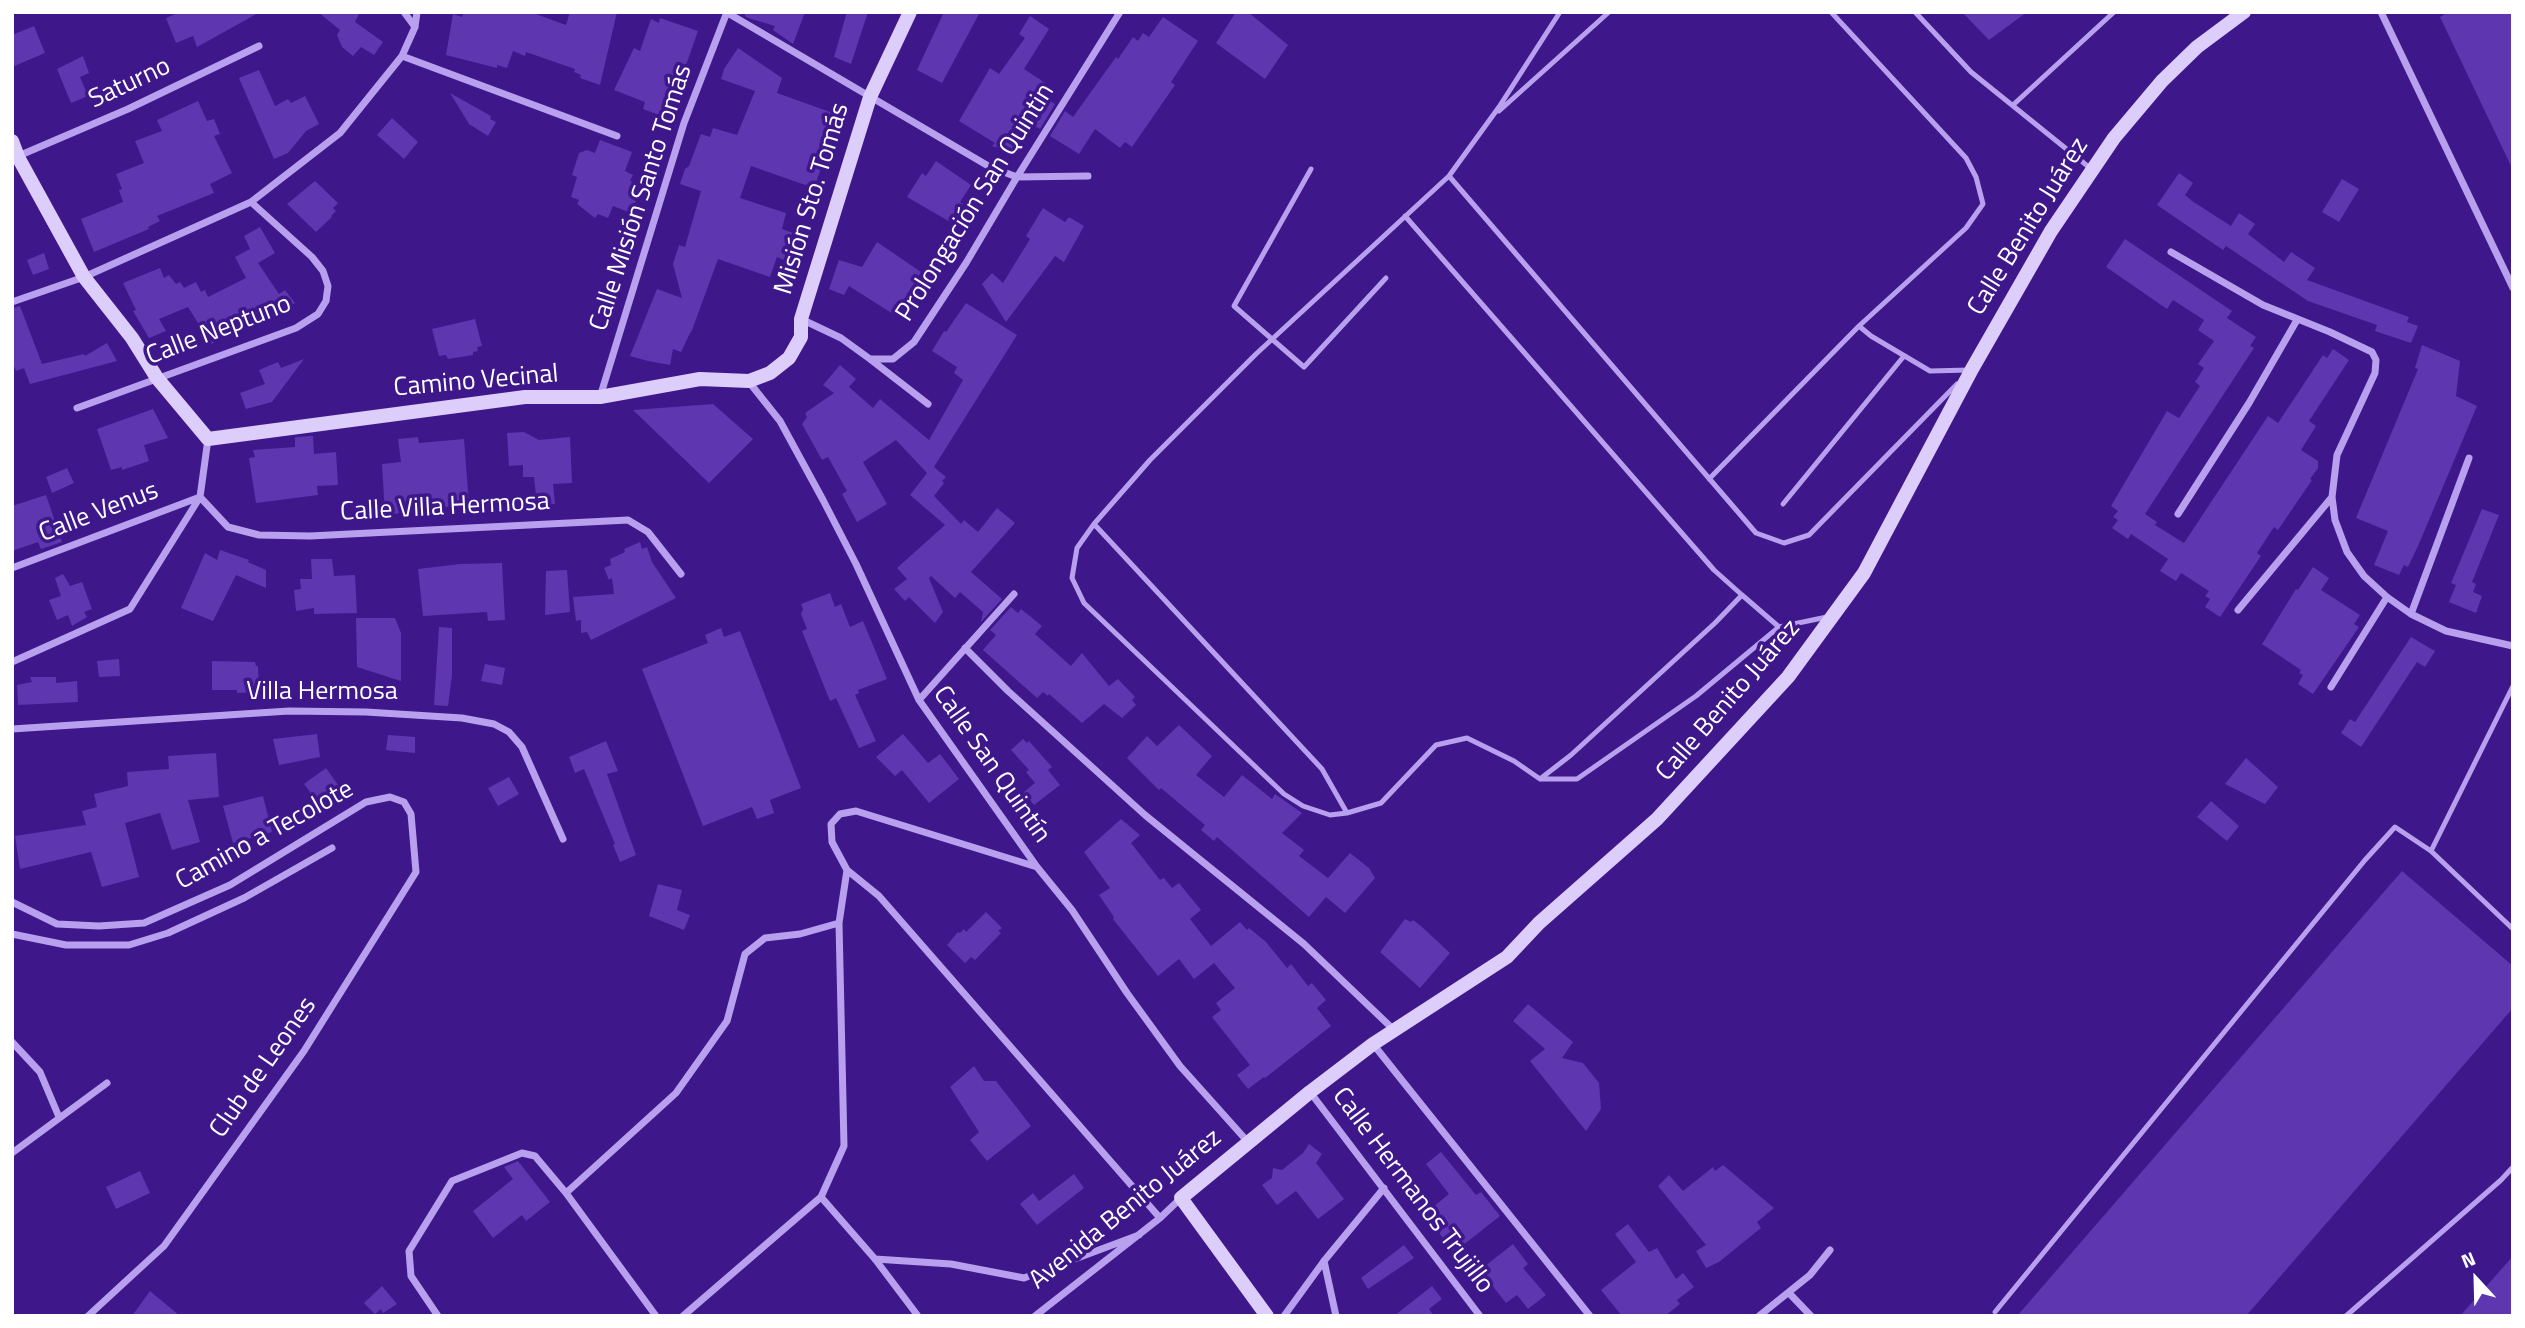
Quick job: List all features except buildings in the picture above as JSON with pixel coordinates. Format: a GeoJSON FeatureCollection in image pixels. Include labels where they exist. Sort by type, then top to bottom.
{"type":"FeatureCollection","features":[{"type":"Feature","properties":{"kind":"street"},"geometry":{"type":"LineString","coordinates":[[404,12],[415,27]]}},
{"type":"Feature","properties":{"kind":"street"},"geometry":{"type":"LineString","coordinates":[[12,302],[84,277],[251,202],[340,133],[402,56],[415,27],[418,12]]}},
{"type":"Feature","properties":{"kind":"street"},"geometry":{"type":"LineString","coordinates":[[726,12],[990,167],[1017,177],[1088,176]]}},
{"type":"Feature","properties":{"kind":"street","name":"Calle Misión Santo Tomás"},"geometry":{"type":"LineString","coordinates":[[600,397],[684,123],[726,12]]}},
{"type":"Feature","properties":{"kind":"street","name":"Misión Sto. Tomás"},"geometry":{"type":"LineString","coordinates":[[748,381],[770,373],[789,358],[801,337],[801,319],[870,97],[909,12]]}},
{"type":"Feature","properties":{"kind":"street","name":"Prolongación San Quintin"},"geometry":{"type":"LineString","coordinates":[[870,359],[892,359],[914,342],[966,263],[1120,12]]}},
{"type":"Feature","properties":{"kind":"street","name":"Calle Benito Juárez"},"geometry":{"type":"LineString","coordinates":[[1248,1142],[1373,1044],[1507,957],[1539,923],[1657,819],[1788,677],[1864,573],[1972,369],[2051,231],[2114,138],[2162,81],[2197,47],[2244,12]]}},
{"type":"Feature","properties":{"kind":"street"},"geometry":{"type":"LineString","coordinates":[[2381,12],[2513,288]]}},
{"type":"Feature","properties":{"kind":"street","name":"Saturno"},"geometry":{"type":"LineString","coordinates":[[15,158],[128,109],[259,46]]}},
{"type":"Feature","properties":{"kind":"street"},"geometry":{"type":"LineString","coordinates":[[402,56],[617,136]]}},
{"type":"Feature","properties":{"kind":"street"},"geometry":{"type":"LineString","coordinates":[[12,141],[15,158],[84,277],[132,338],[157,378],[208,439],[200,498],[130,609],[12,662]]}},
{"type":"Feature","properties":{"kind":"street","name":"Calle Neptuno"},"geometry":{"type":"LineString","coordinates":[[78,408],[296,328],[318,313],[326,301],[328,286],[323,271],[251,202]]}},
{"type":"Feature","properties":{"kind":"street"},"geometry":{"type":"LineString","coordinates":[[2171,252],[2263,305],[2372,352],[2376,360],[2375,373],[2337,455],[2332,497],[2335,520],[2347,552],[2364,576],[2386,597],[2411,614],[2446,631],[2513,646]]}},
{"type":"Feature","properties":{"kind":"street"},"geometry":{"type":"LineString","coordinates":[[801,319],[841,338],[928,404]]}},
{"type":"Feature","properties":{"kind":"street"},"geometry":{"type":"LineString","coordinates":[[2178,514],[2249,403],[2297,320]]}},
{"type":"Feature","properties":{"kind":"street","name":"Camino Vecinal"},"geometry":{"type":"LineString","coordinates":[[208,439],[525,397],[600,397],[700,379],[748,381]]}},
{"type":"Feature","properties":{"kind":"street","name":"Calle San Quintín"},"geometry":{"type":"LineString","coordinates":[[748,381],[780,421],[823,500],[919,700],[1037,867],[1072,910],[1180,1066],[1248,1142]]}},
{"type":"Feature","properties":{"kind":"street"},"geometry":{"type":"LineString","coordinates":[[2411,614],[2469,458]]}},
{"type":"Feature","properties":{"kind":"street"},"geometry":{"type":"LineString","coordinates":[[2238,610],[2332,497]]}},
{"type":"Feature","properties":{"kind":"street","name":"Calle Venus"},"geometry":{"type":"LineString","coordinates":[[12,568],[200,498]]}},
{"type":"Feature","properties":{"kind":"street","name":"Calle Villa Hermosa"},"geometry":{"type":"LineString","coordinates":[[200,498],[229,527],[260,535],[310,536],[628,520],[648,532],[681,574]]}},
{"type":"Feature","properties":{"kind":"street"},"geometry":{"type":"LineString","coordinates":[[919,700],[1014,594]]}},
{"type":"Feature","properties":{"kind":"street"},"geometry":{"type":"LineString","coordinates":[[2331,687],[2386,597]]}},
{"type":"Feature","properties":{"kind":"street"},"geometry":{"type":"LineString","coordinates":[[965,648],[1008,691],[1145,815],[1304,944],[1394,1030]]}},
{"type":"Feature","properties":{"kind":"street","name":"Villa Hermosa"},"geometry":{"type":"LineString","coordinates":[[12,729],[289,711],[448,717],[494,724],[509,732],[523,747],[563,839]]}},
{"type":"Feature","properties":{"kind":"street","name":"Camino a Tecolote"},"geometry":{"type":"LineString","coordinates":[[12,902],[57,924],[99,926],[144,923],[230,885],[366,802],[390,797],[404,802],[411,814]]}},
{"type":"Feature","properties":{"kind":"street"},"geometry":{"type":"LineString","coordinates":[[1037,867],[856,811],[840,814],[831,824],[832,842],[847,870],[878,896],[1160,1218]]}},
{"type":"Feature","properties":{"kind":"street","name":"Club de Leones"},"geometry":{"type":"LineString","coordinates":[[88,1316],[163,1246],[304,1051],[416,872],[411,814]]}},
{"type":"Feature","properties":{"kind":"street"},"geometry":{"type":"LineString","coordinates":[[12,934],[66,945],[129,945],[168,933],[244,898],[332,848]]}},
{"type":"Feature","properties":{"kind":"street"},"geometry":{"type":"LineString","coordinates":[[683,1316],[821,1197],[844,1146],[839,923],[847,870]]}},
{"type":"Feature","properties":{"kind":"street"},"geometry":{"type":"LineString","coordinates":[[566,1193],[676,1093],[727,1021],[745,954],[765,938],[800,934],[839,923]]}},
{"type":"Feature","properties":{"kind":"street"},"geometry":{"type":"LineString","coordinates":[[12,1042],[40,1072],[59,1117]]}},
{"type":"Feature","properties":{"kind":"street"},"geometry":{"type":"LineString","coordinates":[[1373,1044],[1590,1316]]}},
{"type":"Feature","properties":{"kind":"street"},"geometry":{"type":"LineString","coordinates":[[12,1153],[107,1083]]}},
{"type":"Feature","properties":{"kind":"street","name":"Calle Hermanos Trujillo"},"geometry":{"type":"LineString","coordinates":[[1310,1092],[1480,1316]]}},
{"type":"Feature","properties":{"kind":"street","name":"Avenida Benito Juárez"},"geometry":{"type":"LineString","coordinates":[[1035,1316],[1160,1218],[1248,1142]]}},
{"type":"Feature","properties":{"kind":"street"},"geometry":{"type":"LineString","coordinates":[[438,1316],[411,1276],[409,1251],[452,1181],[522,1153],[535,1156],[566,1193],[656,1316]]}},
{"type":"Feature","properties":{"kind":"street"},"geometry":{"type":"LineString","coordinates":[[1284,1316],[1324,1261],[1384,1188]]}},
{"type":"Feature","properties":{"kind":"street"},"geometry":{"type":"LineString","coordinates":[[821,1197],[875,1259],[918,1316]]}},
{"type":"Feature","properties":{"kind":"street"},"geometry":{"type":"LineString","coordinates":[[1181,1198],[1267,1316]]}},
{"type":"Feature","properties":{"kind":"street"},"geometry":{"type":"LineString","coordinates":[[875,1259],[951,1264],[1024,1278],[1139,1235]]}},
{"type":"Feature","properties":{"kind":"street"},"geometry":{"type":"LineString","coordinates":[[1759,1316],[1810,1275],[1830,1250]]}},
{"type":"Feature","properties":{"kind":"street"},"geometry":{"type":"LineString","coordinates":[[1324,1261],[1336,1316]]}},
{"type":"Feature","properties":{"kind":"street"},"geometry":{"type":"LineString","coordinates":[[1789,1293],[1811,1316]]}},
{"type":"Feature","properties":{"kind":"lane"},"geometry":{"type":"LineString","coordinates":[[1560,12],[1493,116],[1449,176],[1274,338],[1150,460],[1094,524],[1077,548],[1072,578],[1084,603],[1284,794],[1303,806],[1330,815],[1381,803],[1436,745],[1467,738],[1514,761],[1540,779],[1577,779],[1696,696],[1779,627],[1834,615]]}},
{"type":"Feature","properties":{"kind":"lane"},"geometry":{"type":"LineString","coordinates":[[1493,116],[1609,12]]}},
{"type":"Feature","properties":{"kind":"lane"},"geometry":{"type":"LineString","coordinates":[[1709,479],[1859,326],[1966,228],[1983,204],[1976,177],[1966,158],[1831,12]]}},
{"type":"Feature","properties":{"kind":"lane"},"geometry":{"type":"LineString","coordinates":[[1915,12],[1971,72],[2093,169]]}},
{"type":"Feature","properties":{"kind":"lane"},"geometry":{"type":"LineString","coordinates":[[2013,106],[2114,12]]}},
{"type":"Feature","properties":{"kind":"lane"},"geometry":{"type":"LineString","coordinates":[[1311,169],[1234,306],[1274,338],[1304,367],[1386,278]]}},
{"type":"Feature","properties":{"kind":"lane"},"geometry":{"type":"LineString","coordinates":[[1449,176],[1756,533],[1784,543],[1809,535],[1972,369]]}},
{"type":"Feature","properties":{"kind":"lane"},"geometry":{"type":"LineString","coordinates":[[1405,216],[1714,570],[1779,627]]}},
{"type":"Feature","properties":{"kind":"lane"},"geometry":{"type":"LineString","coordinates":[[1859,326],[1930,371],[1972,369]]}},
{"type":"Feature","properties":{"kind":"lane"},"geometry":{"type":"LineString","coordinates":[[1783,504],[1904,356]]}},
{"type":"Feature","properties":{"kind":"lane"},"geometry":{"type":"LineString","coordinates":[[1094,524],[1322,769],[1347,813]]}},
{"type":"Feature","properties":{"kind":"lane"},"geometry":{"type":"LineString","coordinates":[[1540,779],[1571,755],[1742,595]]}},
{"type":"Feature","properties":{"kind":"lane"},"geometry":{"type":"LineString","coordinates":[[2431,851],[2513,686]]}},
{"type":"Feature","properties":{"kind":"lane"},"geometry":{"type":"LineString","coordinates":[[1995,1312],[2365,860],[2395,827],[2431,851],[2513,929]]}},
{"type":"Feature","properties":{"kind":"lane"},"geometry":{"type":"LineString","coordinates":[[2346,1316],[2513,1167]]}}]}
